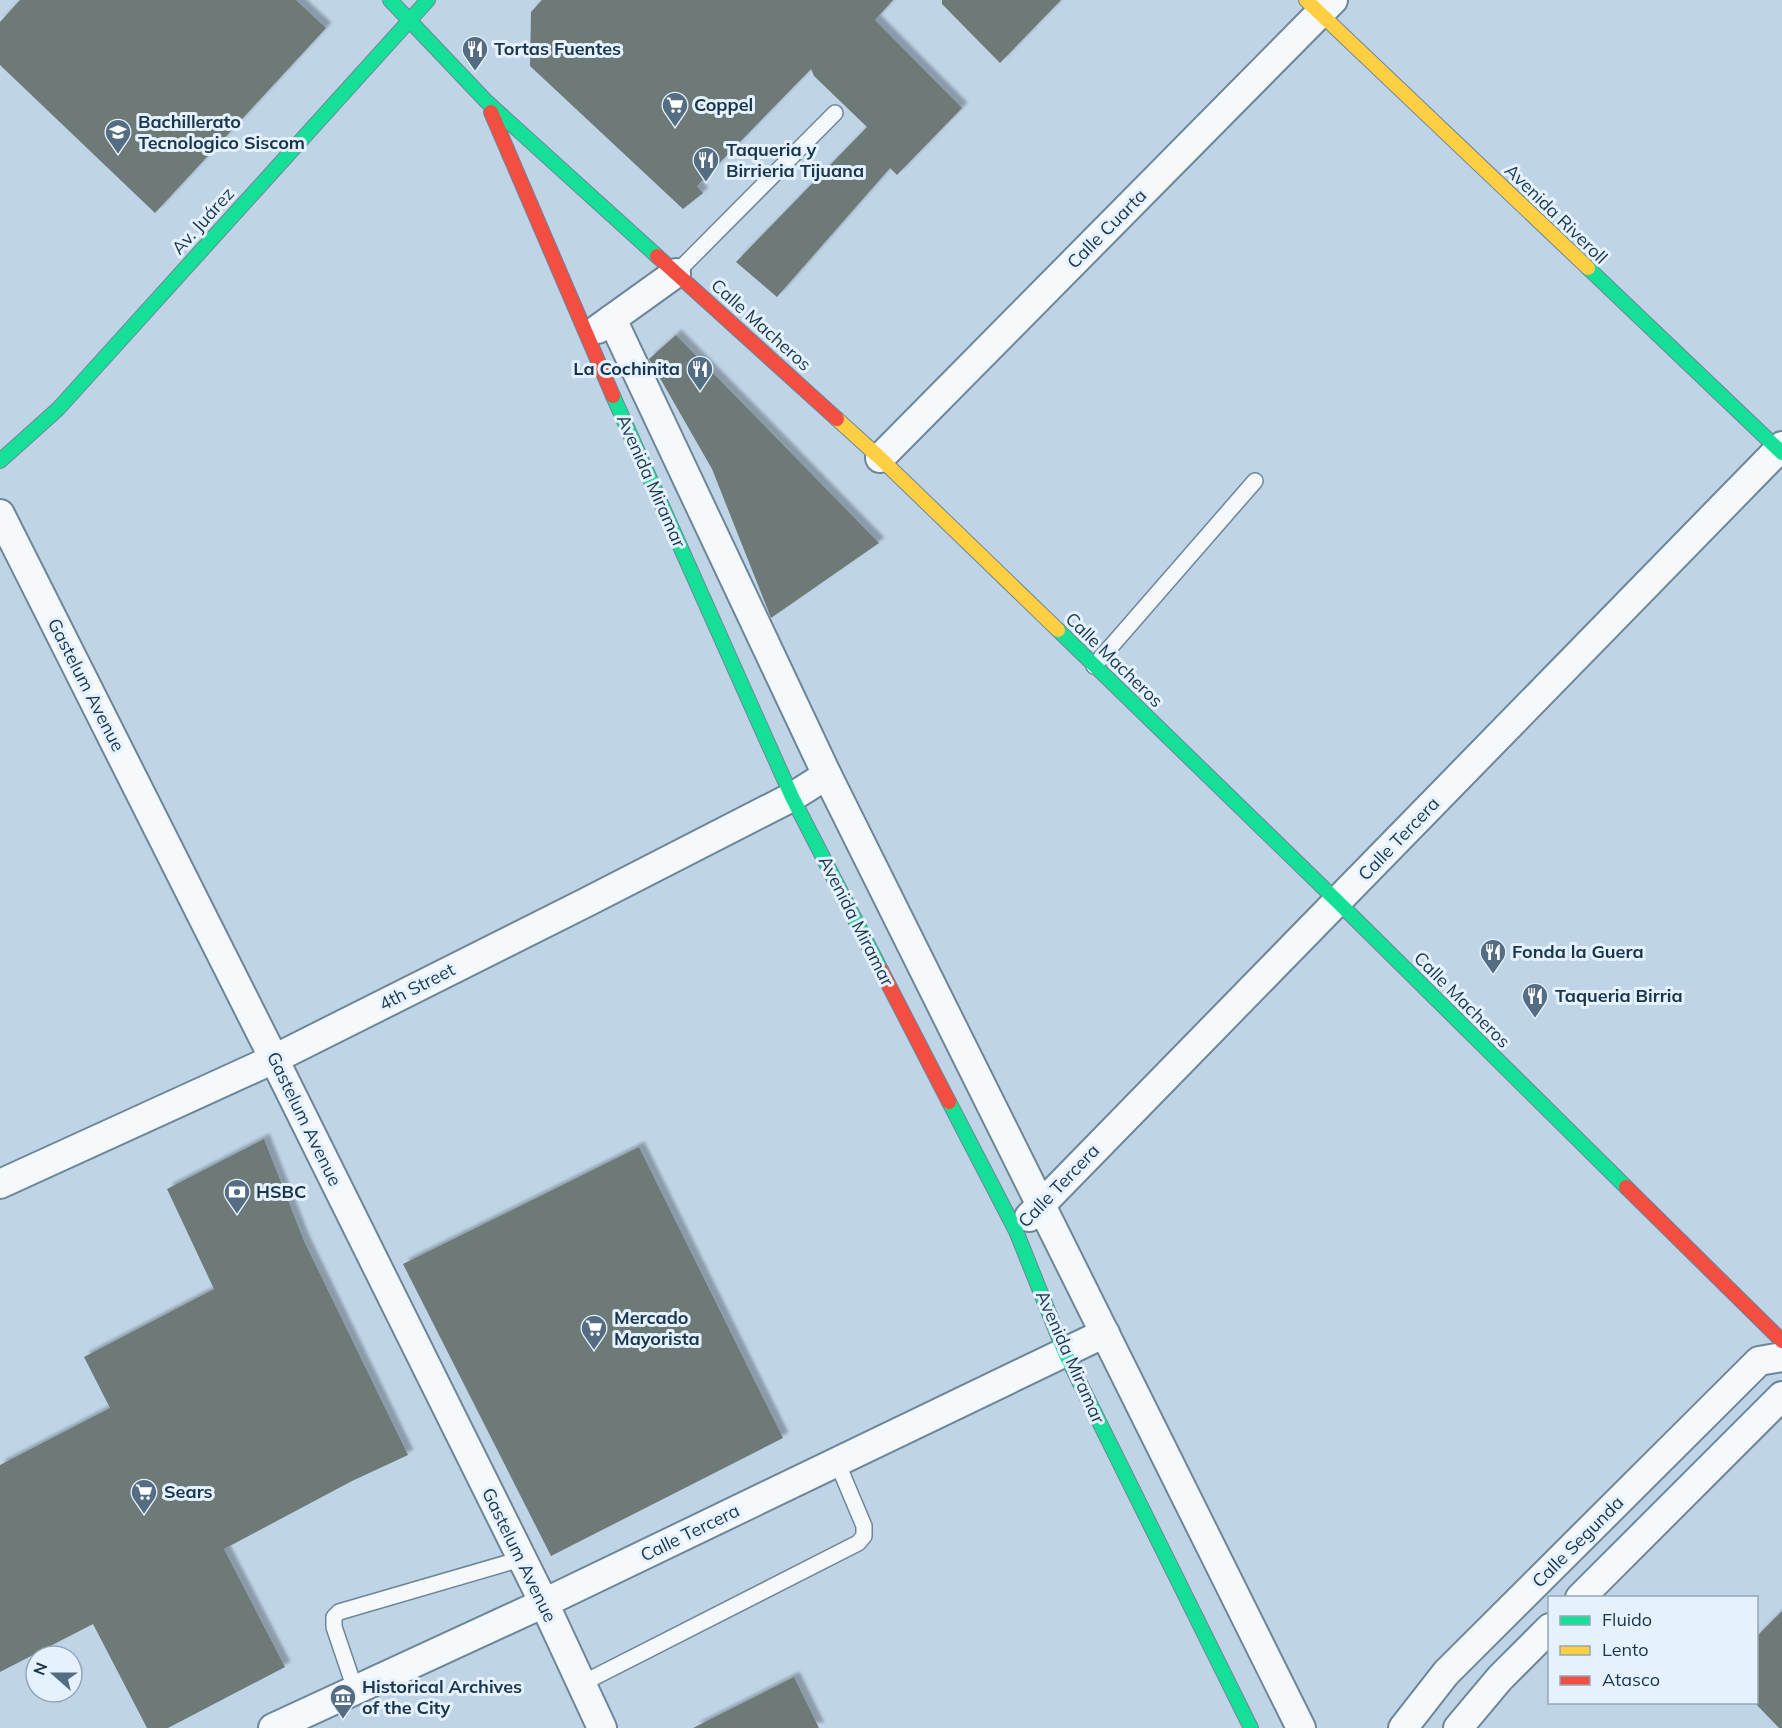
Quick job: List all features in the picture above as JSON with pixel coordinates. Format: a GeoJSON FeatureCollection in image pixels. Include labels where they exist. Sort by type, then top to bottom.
{"type":"FeatureCollection","features":[{"type":"Feature","properties":{"kind":"street"},"geometry":{"type":"LineString","coordinates":[[390,0],[409,19]]}},
{"type":"Feature","properties":{"kind":"street","name":"Av. Juárez"},"geometry":{"type":"LineString","coordinates":[[0,461],[58,409],[428,0]]}},
{"type":"Feature","properties":{"kind":"street","name":"Avenida Riveroll"},"geometry":{"type":"LineString","coordinates":[[1320,5],[1781,450]]}},
{"type":"Feature","properties":{"kind":"street","name":"Calle Cuarta"},"geometry":{"type":"LineString","coordinates":[[880,458],[1320,5]]}},
{"type":"Feature","properties":{"kind":"street","name":"Calle Macheros"},"geometry":{"type":"LineString","coordinates":[[409,19],[487,102],[880,458],[1338,902],[1782,1341]]}},
{"type":"Feature","properties":{"kind":"street","name":"Avenida Miramar"},"geometry":{"type":"LineString","coordinates":[[487,102],[586,338],[792,797],[1016,1231],[1065,1353],[1251,1728]]}},
{"type":"Feature","properties":{"kind":"street"},"geometry":{"type":"LineString","coordinates":[[586,338],[676,273]]}},
{"type":"Feature","properties":{"kind":"street","name":"Avenida Miramar"},"geometry":{"type":"LineString","coordinates":[[612,319],[827,775],[1301,1728]]}},
{"type":"Feature","properties":{"kind":"street","name":"Calle Tercera"},"geometry":{"type":"LineString","coordinates":[[1016,1231],[1781,450]]}},
{"type":"Feature","properties":{"kind":"street","name":"Gastelum Avenue"},"geometry":{"type":"LineString","coordinates":[[0,514],[544,1603],[602,1728]]}},
{"type":"Feature","properties":{"kind":"street","name":"4th Street"},"geometry":{"type":"LineString","coordinates":[[0,1184],[274,1059],[792,797],[827,775]]}},
{"type":"Feature","properties":{"kind":"street","name":"Calle Tercera"},"geometry":{"type":"LineString","coordinates":[[273,1728],[544,1603],[1105,1333]]}},
{"type":"Feature","properties":{"kind":"street","name":"Calle Segunda"},"geometry":{"type":"LineString","coordinates":[[1403,1728],[1446,1673],[1771,1359]]}},
{"type":"Feature","properties":{"kind":"street"},"geometry":{"type":"LineString","coordinates":[[1582,1596],[1782,1396]]}},
{"type":"Feature","properties":{"kind":"street"},"geometry":{"type":"LineString","coordinates":[[1458,1728],[1500,1678],[1548,1630]]}},
{"type":"Feature","properties":{"kind":"lane"},"geometry":{"type":"LineString","coordinates":[[676,273],[835,113]]}},
{"type":"Feature","properties":{"kind":"lane"},"geometry":{"type":"LineString","coordinates":[[1094,666],[1255,481]]}},
{"type":"Feature","properties":{"kind":"lane"},"geometry":{"type":"LineString","coordinates":[[581,1684],[858,1543],[864,1536],[864,1526],[837,1462]]}},
{"type":"Feature","properties":{"kind":"lane"},"geometry":{"type":"LineString","coordinates":[[355,1689],[334,1627],[334,1617],[339,1611],[521,1559]]}},
{"type":"Feature","properties":{"kind":"building"},"geometry":{"type":"Polygon","coordinates":[[[20,0],[296,0],[326,28],[155,213],[0,65],[0,22],[20,0]]]}},
{"type":"Feature","properties":{"kind":"building","name":"Coppel"},"geometry":{"type":"Polygon","coordinates":[[[542,0],[893,0],[875,20],[962,108],[897,175],[890,168],[777,297],[736,262],[867,127],[814,76],[811,69],[697,186],[703,193],[683,209],[530,66],[531,12],[542,0]]]}},
{"type":"Feature","properties":{"kind":"building"},"geometry":{"type":"Polygon","coordinates":[[[942,0],[1061,0],[1000,63],[942,4],[942,0]]]}},
{"type":"Feature","properties":{"kind":"building"},"geometry":{"type":"Polygon","coordinates":[[[676,335],[879,543],[771,618],[712,469],[649,359],[676,335]]]}},
{"type":"Feature","properties":{"kind":"building","name":"Sears"},"geometry":{"type":"Polygon","coordinates":[[[264,1139],[304,1241],[408,1455],[352,1481],[224,1549],[285,1667],[168,1728],[147,1728],[93,1624],[54,1644],[24,1644],[24,1660],[0,1672],[0,1465],[110,1408],[84,1357],[214,1289],[167,1189],[264,1139]]]}},
{"type":"Feature","properties":{"kind":"building","name":"Mercado Mayorista"},"geometry":{"type":"Polygon","coordinates":[[[639,1147],[783,1438],[551,1556],[403,1264],[639,1147]]]}},
{"type":"Feature","properties":{"kind":"building"},"geometry":{"type":"Polygon","coordinates":[[[1782,1611],[1782,1728],[1779,1728],[1756,1704],[1758,1704],[1758,1635],[1782,1611]]]}},
{"type":"Feature","properties":{"kind":"building"},"geometry":{"type":"Polygon","coordinates":[[[794,1677],[819,1728],[693,1728],[794,1677]]]}},
{"type":"Feature","properties":{"kind":"traffic: fast"},"geometry":{"type":"LineString","coordinates":[[390,0],[487,102],[657,256]]}},
{"type":"Feature","properties":{"kind":"traffic: fast"},"geometry":{"type":"LineString","coordinates":[[0,461],[58,409],[428,0]]}},
{"type":"Feature","properties":{"kind":"traffic: fast"},"geometry":{"type":"LineString","coordinates":[[1588,268],[1782,453]]}},
{"type":"Feature","properties":{"kind":"traffic: fast"},"geometry":{"type":"LineString","coordinates":[[613,396],[792,797],[881,970]]}},
{"type":"Feature","properties":{"kind":"traffic: fast"},"geometry":{"type":"LineString","coordinates":[[1058,630],[1338,902],[1626,1187]]}},
{"type":"Feature","properties":{"kind":"traffic: fast"},"geometry":{"type":"LineString","coordinates":[[949,1102],[1016,1231],[1065,1353],[1251,1728]]}},
{"type":"Feature","properties":{"kind":"traffic: slow"},"geometry":{"type":"LineString","coordinates":[[1306,0],[1588,268]]}},
{"type":"Feature","properties":{"kind":"traffic: slow"},"geometry":{"type":"LineString","coordinates":[[837,419],[1058,630]]}},
{"type":"Feature","properties":{"kind":"traffic: jam"},"geometry":{"type":"LineString","coordinates":[[491,112],[613,396]]}},
{"type":"Feature","properties":{"kind":"traffic: jam"},"geometry":{"type":"LineString","coordinates":[[657,256],[837,419]]}},
{"type":"Feature","properties":{"kind":"traffic: jam"},"geometry":{"type":"LineString","coordinates":[[881,970],[949,1102]]}},
{"type":"Feature","properties":{"kind":"traffic: jam"},"geometry":{"type":"LineString","coordinates":[[1626,1187],[1782,1341]]}},
{"type":"Feature","properties":{"kind":"place","name":"Tortas Fuentes"},"geometry":{"type":"Point","coordinates":[475,72]}},
{"type":"Feature","properties":{"kind":"place","name":"Coppel"},"geometry":{"type":"Point","coordinates":[675,128]}},
{"type":"Feature","properties":{"kind":"place","name":"Bachillerato Tecnologico Siscom"},"geometry":{"type":"Point","coordinates":[118,155]}},
{"type":"Feature","properties":{"kind":"place","name":"Taqueria y Birrieria Tijuana"},"geometry":{"type":"Point","coordinates":[706,183]}},
{"type":"Feature","properties":{"kind":"place","name":"La Cochinita"},"geometry":{"type":"Point","coordinates":[700,392]}},
{"type":"Feature","properties":{"kind":"place","name":"Fonda la Guera"},"geometry":{"type":"Point","coordinates":[1493,975]}},
{"type":"Feature","properties":{"kind":"place","name":"Taqueria Birria"},"geometry":{"type":"Point","coordinates":[1535,1019]}},
{"type":"Feature","properties":{"kind":"place","name":"HSBC"},"geometry":{"type":"Point","coordinates":[237,1215]}},
{"type":"Feature","properties":{"kind":"place","name":"Mercado Mayorista"},"geometry":{"type":"Point","coordinates":[594,1351]}},
{"type":"Feature","properties":{"kind":"place","name":"Sears"},"geometry":{"type":"Point","coordinates":[144,1515]}},
{"type":"Feature","properties":{"kind":"place","name":"Historical Archives of the City"},"geometry":{"type":"Point","coordinates":[343,1720]}}]}
